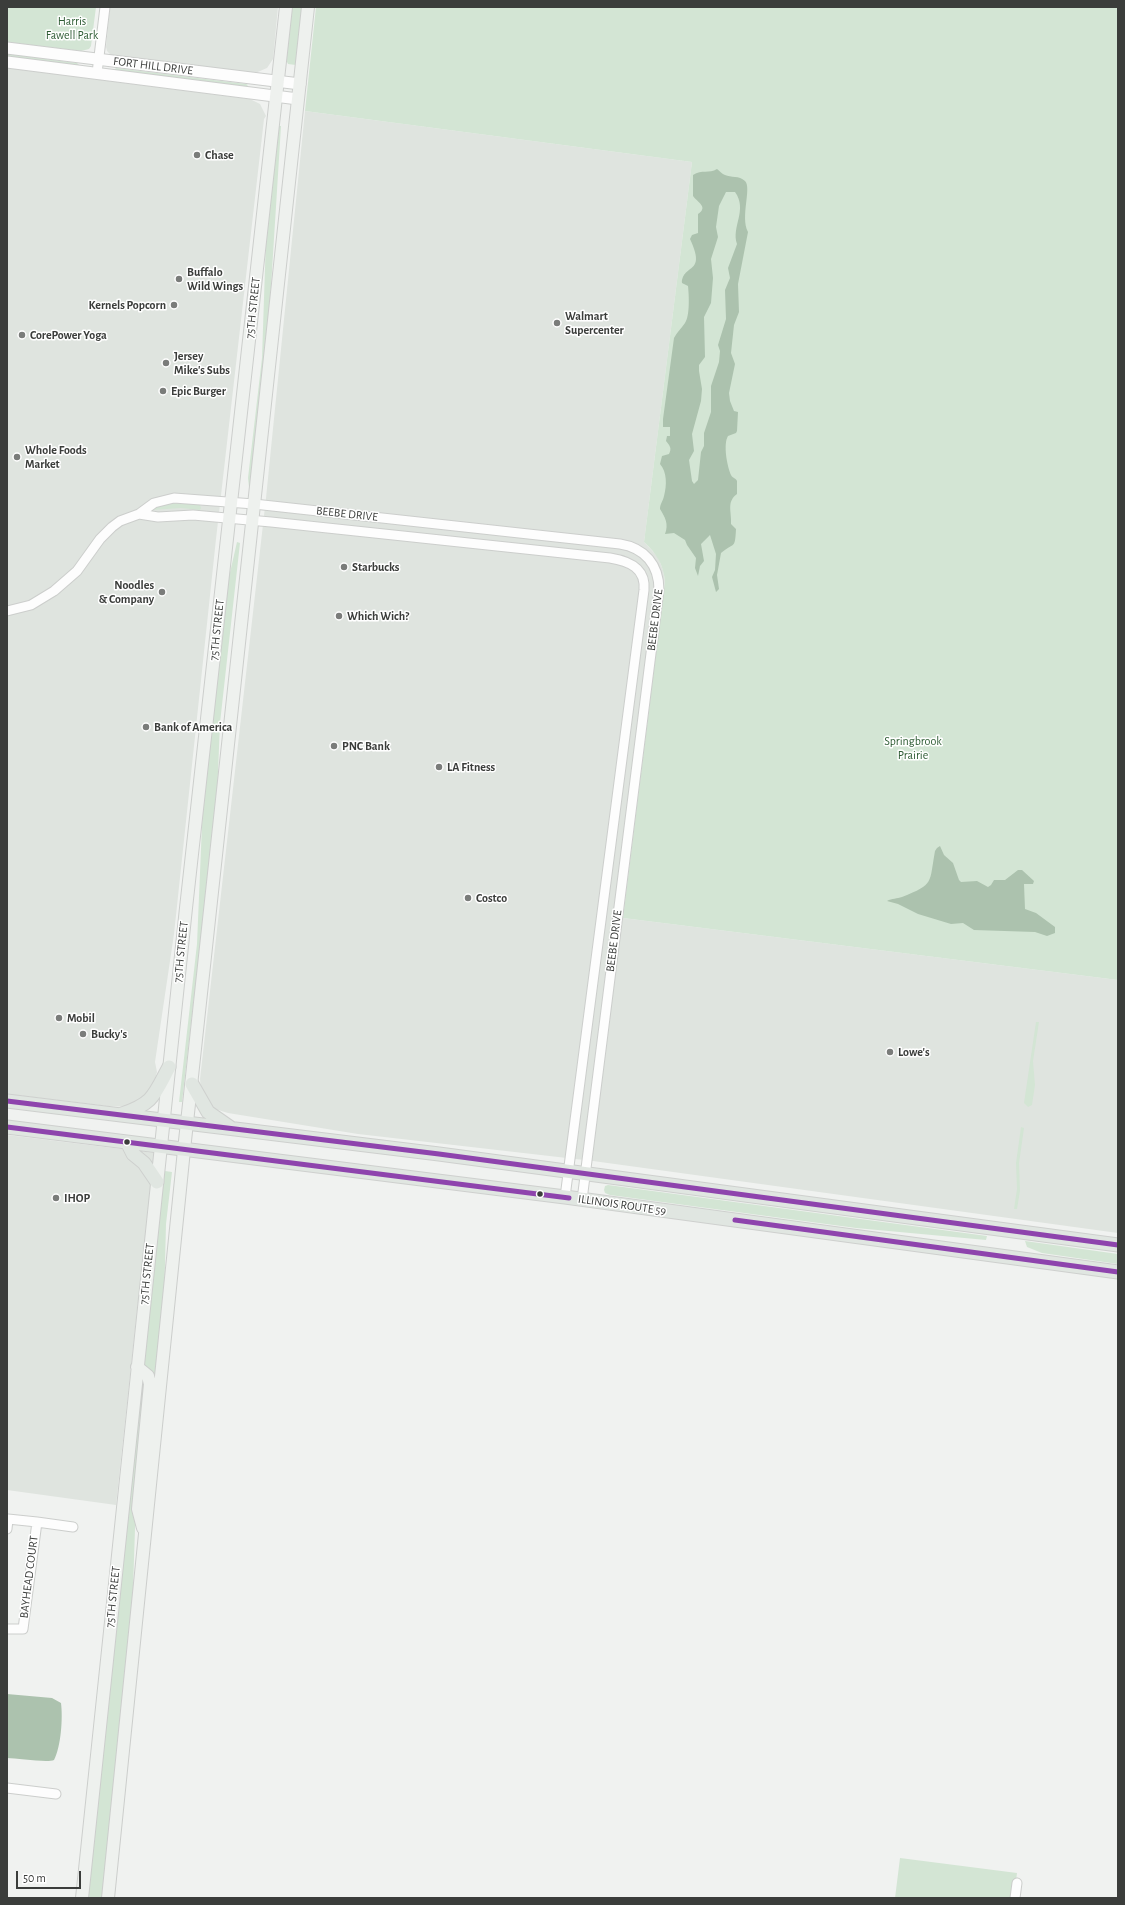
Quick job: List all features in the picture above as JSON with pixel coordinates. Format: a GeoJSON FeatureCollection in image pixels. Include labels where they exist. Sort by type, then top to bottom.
{"type":"FeatureCollection","features":[{"type":"Feature","properties":{"kind":"main road","name":"75TH STREET"},"geometry":{"type":"LineString","coordinates":[[82,1898],[169,1067],[286,7]]}},
{"type":"Feature","properties":{"kind":"main road","name":"75TH STREET"},"geometry":{"type":"LineString","coordinates":[[108,1898],[184,1150],[308,7]]}},
{"type":"Feature","properties":{"kind":"main road"},"geometry":{"type":"LineString","coordinates":[[118,1115],[138,1108],[153,1098],[169,1067]]}},
{"type":"Feature","properties":{"kind":"main road"},"geometry":{"type":"LineString","coordinates":[[192,1084],[208,1112],[233,1130]]}},
{"type":"Feature","properties":{"kind":"main road"},"geometry":{"type":"LineString","coordinates":[[7,1101],[586,1174],[1118,1246]]}},
{"type":"Feature","properties":{"kind":"main road","name":"ILLINOIS ROUTE 59"},"geometry":{"type":"LineString","coordinates":[[7,1127],[565,1197],[1118,1272]]}},
{"type":"Feature","properties":{"kind":"main road"},"geometry":{"type":"LineString","coordinates":[[127,1142],[133,1154],[144,1163],[157,1182]]}},
{"type":"Feature","properties":{"kind":"main road"},"geometry":{"type":"LineString","coordinates":[[137,1367],[148,1376],[150,1384],[138,1509],[145,1538]]}},
{"type":"Feature","properties":{"kind":"street"},"geometry":{"type":"LineString","coordinates":[[97,73],[104,7]]}},
{"type":"Feature","properties":{"kind":"street","name":"FORT HILL DRIVE"},"geometry":{"type":"LineString","coordinates":[[7,48],[300,84]]}},
{"type":"Feature","properties":{"kind":"street","name":"FORT HILL DRIVE"},"geometry":{"type":"LineString","coordinates":[[7,62],[298,99]]}},
{"type":"Feature","properties":{"kind":"street","name":"BEEBE DRIVE"},"geometry":{"type":"LineString","coordinates":[[7,611],[30,605],[54,591],[77,571],[106,532],[120,521],[140,514],[154,503],[174,498],[231,501],[624,545],[633,547],[646,555],[655,567],[658,575],[659,590],[582,1200]]}},
{"type":"Feature","properties":{"kind":"street","name":"BEEBE DRIVE"},"geometry":{"type":"LineString","coordinates":[[140,514],[158,517],[186,515],[252,520],[610,558],[627,561],[635,565],[641,572],[644,580],[644,590],[565,1197]]}},
{"type":"Feature","properties":{"kind":"street"},"geometry":{"type":"LineString","coordinates":[[7,1529],[8,1519],[37,1522]]}},
{"type":"Feature","properties":{"kind":"street","name":"BAYHEAD COURT"},"geometry":{"type":"LineString","coordinates":[[7,1629],[23,1629],[37,1522],[73,1527]]}},
{"type":"Feature","properties":{"kind":"street"},"geometry":{"type":"LineString","coordinates":[[7,1788],[56,1794]]}},
{"type":"Feature","properties":{"kind":"street"},"geometry":{"type":"LineString","coordinates":[[1015,1898],[1017,1883]]}},
{"type":"Feature","properties":{"kind":"shaded area"},"geometry":{"type":"Polygon","coordinates":[[[110,7],[278,7],[273,59],[267,68],[253,74],[112,56],[107,51],[106,47],[110,7]]]}},
{"type":"Feature","properties":{"kind":"shaded area"},"geometry":{"type":"Polygon","coordinates":[[[7,68],[250,99],[260,104],[266,116],[264,119],[216,539],[174,934],[155,1062],[157,1072],[152,1091],[130,1107],[108,1106],[7,1094],[7,68]]]}},
{"type":"Feature","properties":{"kind":"shaded area"},"geometry":{"type":"Polygon","coordinates":[[[305,111],[692,162],[644,542],[658,557],[665,581],[623,918],[1118,980],[1118,1233],[593,1161],[358,1134],[228,1113],[215,1109],[205,1099],[201,1090],[200,1079],[266,498],[305,111]]]}},
{"type":"Feature","properties":{"kind":"shaded area"},"geometry":{"type":"Polygon","coordinates":[[[717,169],[724,175],[740,178],[745,181],[747,190],[745,219],[748,232],[738,284],[739,312],[734,325],[731,353],[735,364],[729,393],[734,411],[738,412],[737,431],[736,433],[728,436],[726,444],[727,461],[732,476],[737,481],[737,494],[732,500],[730,508],[731,524],[736,529],[736,536],[733,545],[721,553],[717,575],[719,589],[716,592],[712,577],[715,570],[716,554],[710,535],[701,544],[704,561],[700,566],[698,576],[695,568],[696,558],[685,540],[674,533],[665,534],[665,518],[660,509],[664,498],[666,483],[664,471],[660,464],[662,456],[669,454],[670,450],[666,441],[667,436],[670,436],[670,427],[663,427],[663,419],[674,338],[687,320],[688,316],[688,286],[682,283],[683,277],[695,263],[695,250],[690,239],[692,235],[698,233],[698,214],[702,209],[701,205],[693,196],[693,175],[699,172],[717,169]],[[726,192],[719,206],[716,227],[718,237],[711,259],[713,278],[711,303],[704,317],[705,357],[699,365],[702,389],[701,401],[692,434],[694,451],[689,460],[692,481],[694,484],[698,480],[701,452],[704,446],[704,433],[711,412],[711,386],[719,362],[720,351],[718,345],[726,319],[725,290],[730,278],[728,268],[737,244],[736,231],[740,212],[739,199],[735,192],[726,192]]]}},
{"type":"Feature","properties":{"kind":"shaded area"},"geometry":{"type":"Polygon","coordinates":[[[940,846],[944,855],[953,863],[961,882],[977,881],[988,887],[994,880],[1005,880],[1018,870],[1022,870],[1034,881],[1033,884],[1024,884],[1025,909],[1036,913],[1055,927],[1055,933],[1047,936],[1035,932],[974,930],[963,923],[951,924],[918,914],[898,904],[887,901],[913,893],[929,881],[935,851],[940,846]]]}},
{"type":"Feature","properties":{"kind":"shaded area"},"geometry":{"type":"Polygon","coordinates":[[[7,1135],[154,1153],[116,1505],[7,1490],[7,1135]]]}},
{"type":"Feature","properties":{"kind":"shaded area"},"geometry":{"type":"Polygon","coordinates":[[[7,1694],[52,1698],[61,1703],[61,1732],[54,1760],[39,1761],[7,1758],[7,1694]]]}},
{"type":"Feature","properties":{"kind":"green space","name":"Harris Fawell Park"},"geometry":{"type":"Polygon","coordinates":[[[7,7],[96,7],[91,46],[89,49],[81,51],[7,42],[7,7]]]}},
{"type":"Feature","properties":{"kind":"green space"},"geometry":{"type":"Polygon","coordinates":[[[292,7],[303,7],[296,65],[288,64],[286,60],[292,7]]]}},
{"type":"Feature","properties":{"kind":"green space","name":"Springbrook Prairie"},"geometry":{"type":"Polygon","coordinates":[[[316,7],[1118,7],[1118,980],[623,918],[665,581],[663,569],[659,560],[644,542],[692,162],[305,111],[316,7]]]}},
{"type":"Feature","properties":{"kind":"green space"},"geometry":{"type":"Polygon","coordinates":[[[7,54],[77,63],[79,67],[7,59],[7,54]]]}},
{"type":"Feature","properties":{"kind":"green space"},"geometry":{"type":"Polygon","coordinates":[[[116,68],[248,85],[246,87],[114,70],[116,68]]]}},
{"type":"Feature","properties":{"kind":"green space"},"geometry":{"type":"Polygon","coordinates":[[[278,126],[281,126],[269,319],[251,487],[249,487],[248,478],[262,358],[266,238],[278,126]]]}},
{"type":"Feature","properties":{"kind":"green space"},"geometry":{"type":"Polygon","coordinates":[[[174,503],[200,505],[201,508],[200,510],[181,508],[152,510],[153,508],[174,503]]]}},
{"type":"Feature","properties":{"kind":"green space"},"geometry":{"type":"Polygon","coordinates":[[[237,542],[240,543],[220,723],[217,798],[182,1102],[179,1102],[197,944],[203,801],[226,590],[237,542]]]}},
{"type":"Feature","properties":{"kind":"green space"},"geometry":{"type":"Polygon","coordinates":[[[1036,1022],[1039,1022],[1033,1061],[1035,1085],[1032,1105],[1028,1107],[1024,1103],[1036,1022]]]}},
{"type":"Feature","properties":{"kind":"green space"},"geometry":{"type":"Polygon","coordinates":[[[1021,1127],[1024,1128],[1019,1163],[1020,1191],[1017,1209],[1014,1209],[1017,1189],[1016,1163],[1021,1127]]]}},
{"type":"Feature","properties":{"kind":"green space"},"geometry":{"type":"Polygon","coordinates":[[[165,1171],[172,1172],[166,1224],[164,1305],[153,1401],[142,1366],[162,1177],[165,1171]]]}},
{"type":"Feature","properties":{"kind":"green space"},"geometry":{"type":"Polygon","coordinates":[[[608,1185],[987,1236],[986,1240],[856,1228],[610,1195],[605,1193],[604,1190],[605,1186],[608,1185]]]}},
{"type":"Feature","properties":{"kind":"green space"},"geometry":{"type":"Polygon","coordinates":[[[1025,1241],[1118,1254],[1118,1264],[1042,1253],[1027,1247],[1025,1241]]]}},
{"type":"Feature","properties":{"kind":"green space"},"geometry":{"type":"Polygon","coordinates":[[[142,1380],[146,1382],[135,1529],[132,1619],[104,1898],[87,1898],[142,1380]]]}},
{"type":"Feature","properties":{"kind":"green space"},"geometry":{"type":"Polygon","coordinates":[[[900,1858],[1017,1873],[1014,1898],[895,1898],[900,1858]]]}},
{"type":"Feature","properties":{"kind":"transit line"},"geometry":{"type":"LineString","coordinates":[[7,1101],[439,1154],[1118,1245]]}},
{"type":"Feature","properties":{"kind":"transit line"},"geometry":{"type":"LineString","coordinates":[[7,1127],[569,1198]]}},
{"type":"Feature","properties":{"kind":"transit line"},"geometry":{"type":"LineString","coordinates":[[735,1220],[1118,1272]]}},
{"type":"Feature","properties":{"kind":"place","name":"Chase"},"geometry":{"type":"Point","coordinates":[197,155]}},
{"type":"Feature","properties":{"kind":"place","name":"Buffalo Wild Wings"},"geometry":{"type":"Point","coordinates":[179,279]}},
{"type":"Feature","properties":{"kind":"place","name":"Kernels Popcorn"},"geometry":{"type":"Point","coordinates":[174,305]}},
{"type":"Feature","properties":{"kind":"place","name":"Walmart Supercenter"},"geometry":{"type":"Point","coordinates":[557,323]}},
{"type":"Feature","properties":{"kind":"place","name":"CorePower Yoga"},"geometry":{"type":"Point","coordinates":[22,335]}},
{"type":"Feature","properties":{"kind":"place","name":"Jersey Mike's Subs"},"geometry":{"type":"Point","coordinates":[166,363]}},
{"type":"Feature","properties":{"kind":"place","name":"Epic Burger"},"geometry":{"type":"Point","coordinates":[163,391]}},
{"type":"Feature","properties":{"kind":"place","name":"Whole Foods Market"},"geometry":{"type":"Point","coordinates":[17,457]}},
{"type":"Feature","properties":{"kind":"place","name":"Starbucks"},"geometry":{"type":"Point","coordinates":[344,567]}},
{"type":"Feature","properties":{"kind":"place","name":"Noodles & Company"},"geometry":{"type":"Point","coordinates":[162,592]}},
{"type":"Feature","properties":{"kind":"place","name":"Which Wich?"},"geometry":{"type":"Point","coordinates":[339,616]}},
{"type":"Feature","properties":{"kind":"place","name":"Bank of America"},"geometry":{"type":"Point","coordinates":[146,727]}},
{"type":"Feature","properties":{"kind":"place","name":"PNC Bank"},"geometry":{"type":"Point","coordinates":[334,746]}},
{"type":"Feature","properties":{"kind":"place","name":"LA Fitness"},"geometry":{"type":"Point","coordinates":[439,767]}},
{"type":"Feature","properties":{"kind":"place","name":"Costco"},"geometry":{"type":"Point","coordinates":[468,898]}},
{"type":"Feature","properties":{"kind":"place","name":"Mobil"},"geometry":{"type":"Point","coordinates":[59,1018]}},
{"type":"Feature","properties":{"kind":"place","name":"Bucky's"},"geometry":{"type":"Point","coordinates":[83,1034]}},
{"type":"Feature","properties":{"kind":"place","name":"Lowe's"},"geometry":{"type":"Point","coordinates":[890,1052]}},
{"type":"Feature","properties":{"kind":"place","name":"IHOP"},"geometry":{"type":"Point","coordinates":[56,1198]}}]}
